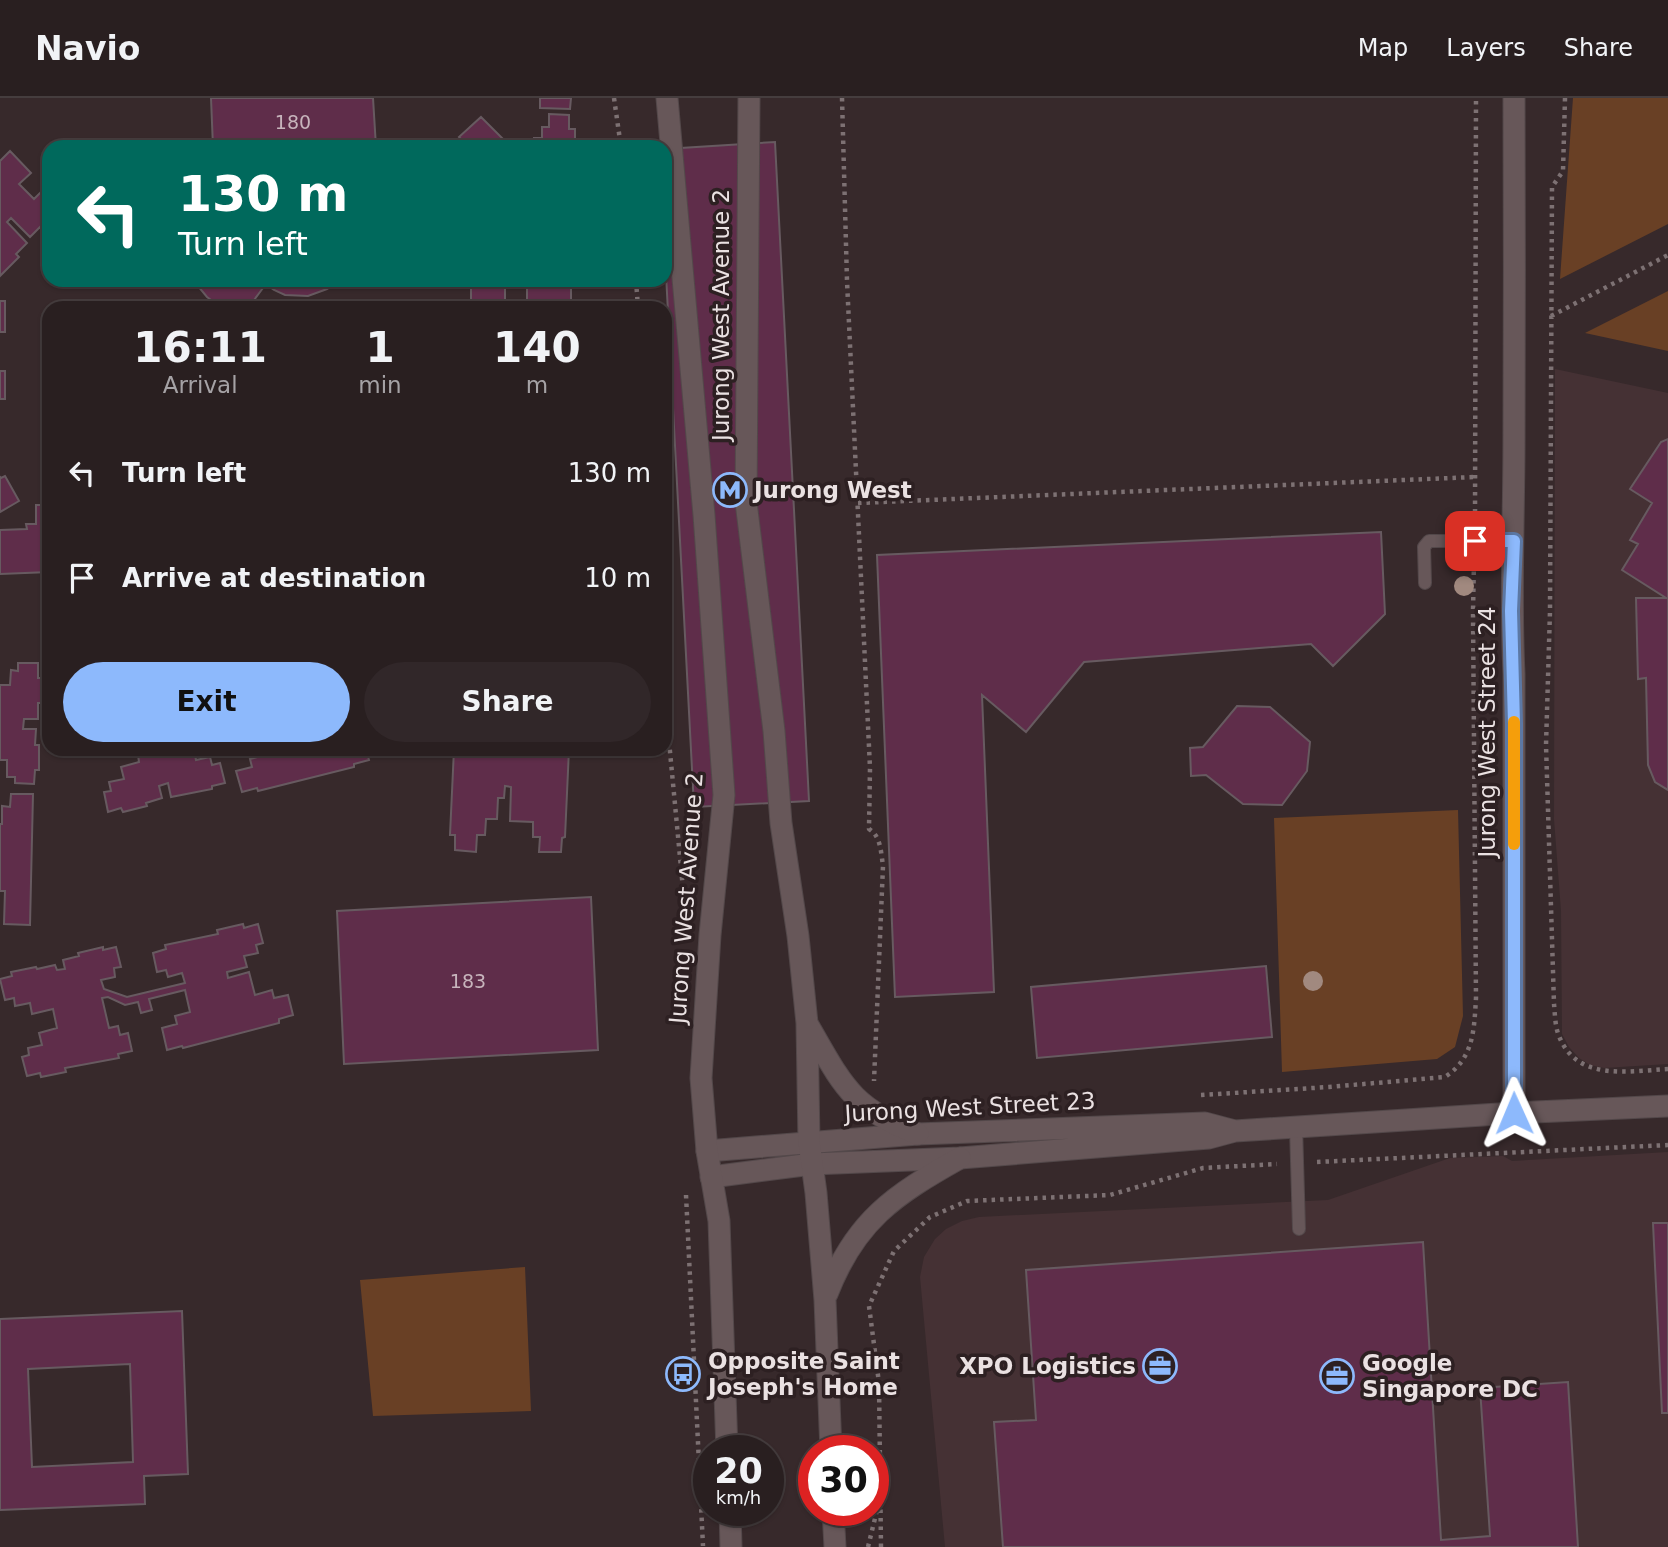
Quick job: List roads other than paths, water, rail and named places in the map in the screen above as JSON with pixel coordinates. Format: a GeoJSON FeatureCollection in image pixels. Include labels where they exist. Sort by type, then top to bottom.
{"type":"FeatureCollection","features":[{"type":"Feature","properties":{"kind":"main road","name":"Jurong West Avenue 2"},"geometry":{"type":"LineString","coordinates":[[667,98],[671,140]]}},
{"type":"Feature","properties":{"kind":"main road","name":"Jurong West Avenue 2"},"geometry":{"type":"LineString","coordinates":[[749,98],[746,502],[774,731],[781,823],[798,936],[807,1023],[809,1142],[825,1300],[830,1435]]}},
{"type":"Feature","properties":{"kind":"main road","name":"Jurong West Street 24"},"geometry":{"type":"LineString","coordinates":[[1514,98],[1514,541],[1511,611],[1514,1113]]}},
{"type":"Feature","properties":{"kind":"main road","name":"Jurong West Avenue 2"},"geometry":{"type":"LineString","coordinates":[[672,154],[704,515],[724,796],[710,935],[701,1078],[707,1151],[719,1221],[726,1435]]}},
{"type":"Feature","properties":{"kind":"main road"},"geometry":{"type":"LineString","coordinates":[[807,1023],[839,1078],[861,1104],[890,1123],[918,1134]]}},
{"type":"Feature","properties":{"kind":"main road","name":"Jurong West Street 23"},"geometry":{"type":"LineString","coordinates":[[711,1177],[812,1164],[960,1158],[1209,1138],[1235,1131],[1668,1106]]}},
{"type":"Feature","properties":{"kind":"main road","name":"Jurong West Street 23"},"geometry":{"type":"LineString","coordinates":[[707,1151],[918,1134],[1205,1123],[1235,1131]]}},
{"type":"Feature","properties":{"kind":"main road"},"geometry":{"type":"LineString","coordinates":[[825,1300],[837,1268],[869,1220],[910,1186],[960,1158]]}},
{"type":"Feature","properties":{"kind":"main road"},"geometry":{"type":"LineString","coordinates":[[730,1526],[731,1547]]}},
{"type":"Feature","properties":{"kind":"main road"},"geometry":{"type":"LineString","coordinates":[[834,1526],[835,1547]]}},
{"type":"Feature","properties":{"kind":"lane"},"geometry":{"type":"LineString","coordinates":[[1424,583],[1424,547],[1429,541],[1514,541]]}},
{"type":"Feature","properties":{"kind":"lane"},"geometry":{"type":"LineString","coordinates":[[1296,1127],[1299,1229]]}},
{"type":"Feature","properties":{"kind":"place","name":"Jurong West"},"geometry":{"type":"Point","coordinates":[730,490]}},
{"type":"Feature","properties":{"kind":"place","name":"XPO Logistics"},"geometry":{"type":"Point","coordinates":[1160,1366]}},
{"type":"Feature","properties":{"kind":"place","name":"Opposite Saint Joseph's Home"},"geometry":{"type":"Point","coordinates":[683,1374]}},
{"type":"Feature","properties":{"kind":"place","name":"Google Singapore DC"},"geometry":{"type":"Point","coordinates":[1337,1376]}}]}
